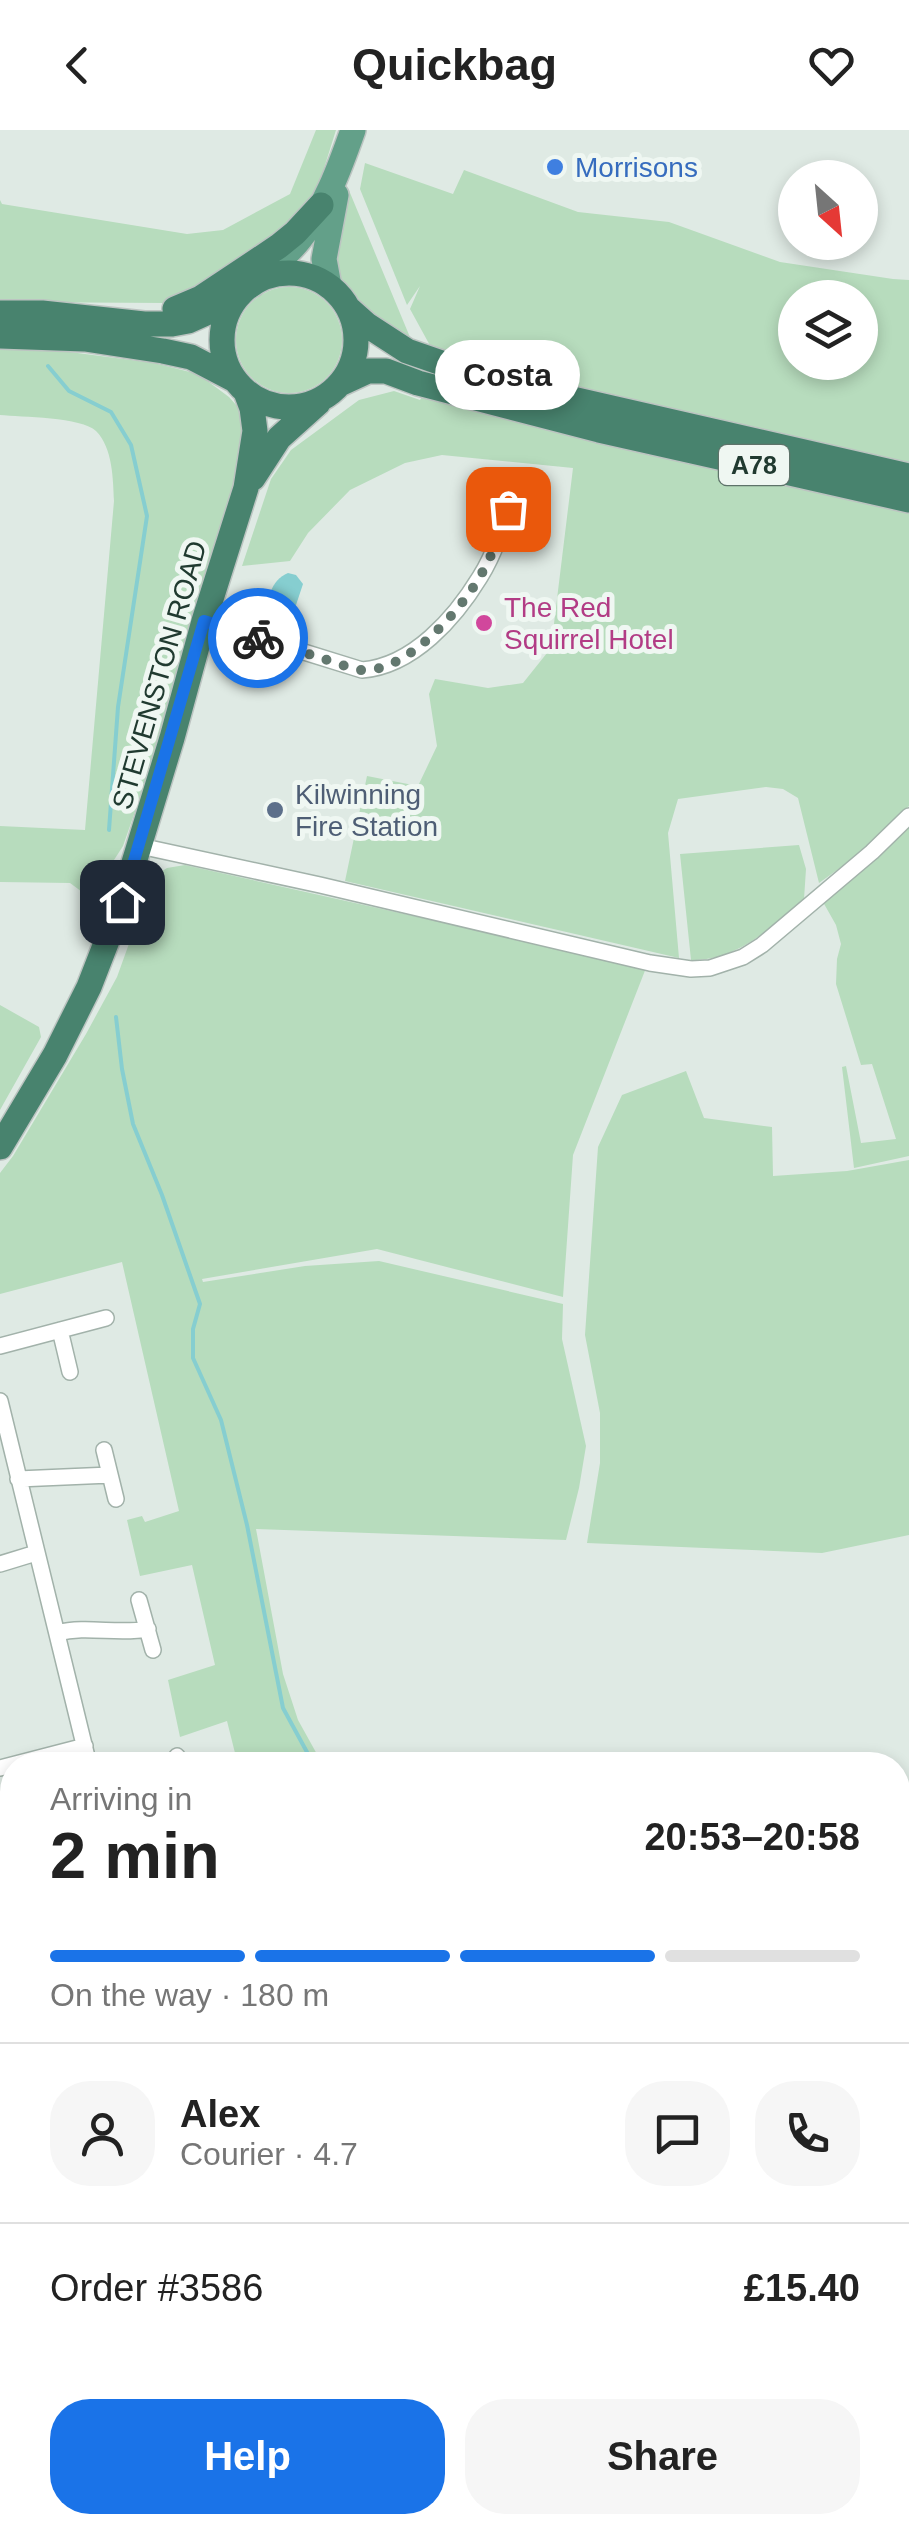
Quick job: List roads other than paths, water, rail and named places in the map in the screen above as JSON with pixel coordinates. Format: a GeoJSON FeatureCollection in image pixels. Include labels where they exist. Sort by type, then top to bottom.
{"type":"FeatureCollection","features":[{"type":"Feature","properties":{"kind":"highway"},"geometry":{"type":"LineString","coordinates":[[122,320],[178,308],[201,298],[295,234],[321,204]]}},
{"type":"Feature","properties":{"kind":"highway"},"geometry":{"type":"LineString","coordinates":[[0,313],[172,324],[202,316],[276,274],[296,273],[329,286]]}},
{"type":"Feature","properties":{"kind":"highway","name":"A78"},"geometry":{"type":"LineString","coordinates":[[329,286],[367,325],[407,350],[460,369],[576,400],[909,476]]}},
{"type":"Feature","properties":{"kind":"highway"},"geometry":{"type":"LineString","coordinates":[[244,292],[227,314],[222,350],[226,366],[252,408],[255,432],[246,488]]}},
{"type":"Feature","properties":{"kind":"highway"},"geometry":{"type":"LineString","coordinates":[[246,488],[288,428],[349,372],[356,333],[349,309]]}},
{"type":"Feature","properties":{"kind":"highway"},"geometry":{"type":"LineString","coordinates":[[0,336],[85,339],[191,357],[265,403],[284,408],[322,400]]}},
{"type":"Feature","properties":{"kind":"highway","name":"A78"},"geometry":{"type":"LineString","coordinates":[[342,382],[368,371],[386,371],[599,430],[909,500]]}},
{"type":"Feature","properties":{"kind":"highway","name":"STEVENSTON ROAD"},"geometry":{"type":"LineString","coordinates":[[0,1148],[89,987],[122,902],[246,488]]}},
{"type":"Feature","properties":{"kind":"main road"},"geometry":{"type":"LineString","coordinates":[[244,292],[300,240],[341,165],[354,130]]}},
{"type":"Feature","properties":{"kind":"main road"},"geometry":{"type":"LineString","coordinates":[[329,286],[325,246],[341,165]]}},
{"type":"Feature","properties":{"kind":"street"},"geometry":{"type":"LineString","coordinates":[[204,621],[362,670],[397,662],[446,620],[481,575],[514,490]]}},
{"type":"Feature","properties":{"kind":"street"},"geometry":{"type":"LineString","coordinates":[[140,846],[691,969],[730,963],[762,946],[909,816]]}},
{"type":"Feature","properties":{"kind":"street"},"geometry":{"type":"LineString","coordinates":[[0,1346],[106,1318]]}},
{"type":"Feature","properties":{"kind":"street"},"geometry":{"type":"LineString","coordinates":[[60,1330],[70,1372]]}},
{"type":"Feature","properties":{"kind":"street"},"geometry":{"type":"LineString","coordinates":[[1,1409],[86,1752]]}},
{"type":"Feature","properties":{"kind":"street"},"geometry":{"type":"LineString","coordinates":[[104,1450],[116,1499]]}},
{"type":"Feature","properties":{"kind":"street"},"geometry":{"type":"LineString","coordinates":[[18,1479],[110,1475]]}},
{"type":"Feature","properties":{"kind":"street"},"geometry":{"type":"LineString","coordinates":[[0,1564],[36,1553]]}},
{"type":"Feature","properties":{"kind":"street"},"geometry":{"type":"LineString","coordinates":[[139,1600],[154,1650]]}},
{"type":"Feature","properties":{"kind":"street"},"geometry":{"type":"LineString","coordinates":[[57,1633],[86,1628],[135,1632],[148,1629]]}},
{"type":"Feature","properties":{"kind":"street"},"geometry":{"type":"LineString","coordinates":[[62,1752],[85,1746]]}},
{"type":"Feature","properties":{"kind":"water"},"geometry":{"type":"Polygon","coordinates":[[[288,573],[296,575],[303,584],[293,614],[281,622],[269,617],[268,604],[273,586],[288,573]]]}},
{"type":"Feature","properties":{"kind":"waterway"},"geometry":{"type":"LineString","coordinates":[[48,366],[69,391],[111,412],[131,445],[147,516],[118,707],[109,830]]}},
{"type":"Feature","properties":{"kind":"waterway"},"geometry":{"type":"LineString","coordinates":[[116,1017],[133,1124],[200,1304],[193,1329],[193,1358],[221,1420],[247,1525],[283,1708],[307,1752]]}},
{"type":"Feature","properties":{"kind":"place","name":"Morrisons"},"geometry":{"type":"Point","coordinates":[555,167]}},
{"type":"Feature","properties":{"kind":"place","name":"Costa"},"geometry":{"type":"Point","coordinates":[508,509]}},
{"type":"Feature","properties":{"kind":"place","name":"The Red Squirrel Hotel"},"geometry":{"type":"Point","coordinates":[484,623]}},
{"type":"Feature","properties":{"kind":"place","name":"Kilwinning Fire Station"},"geometry":{"type":"Point","coordinates":[275,810]}}]}
